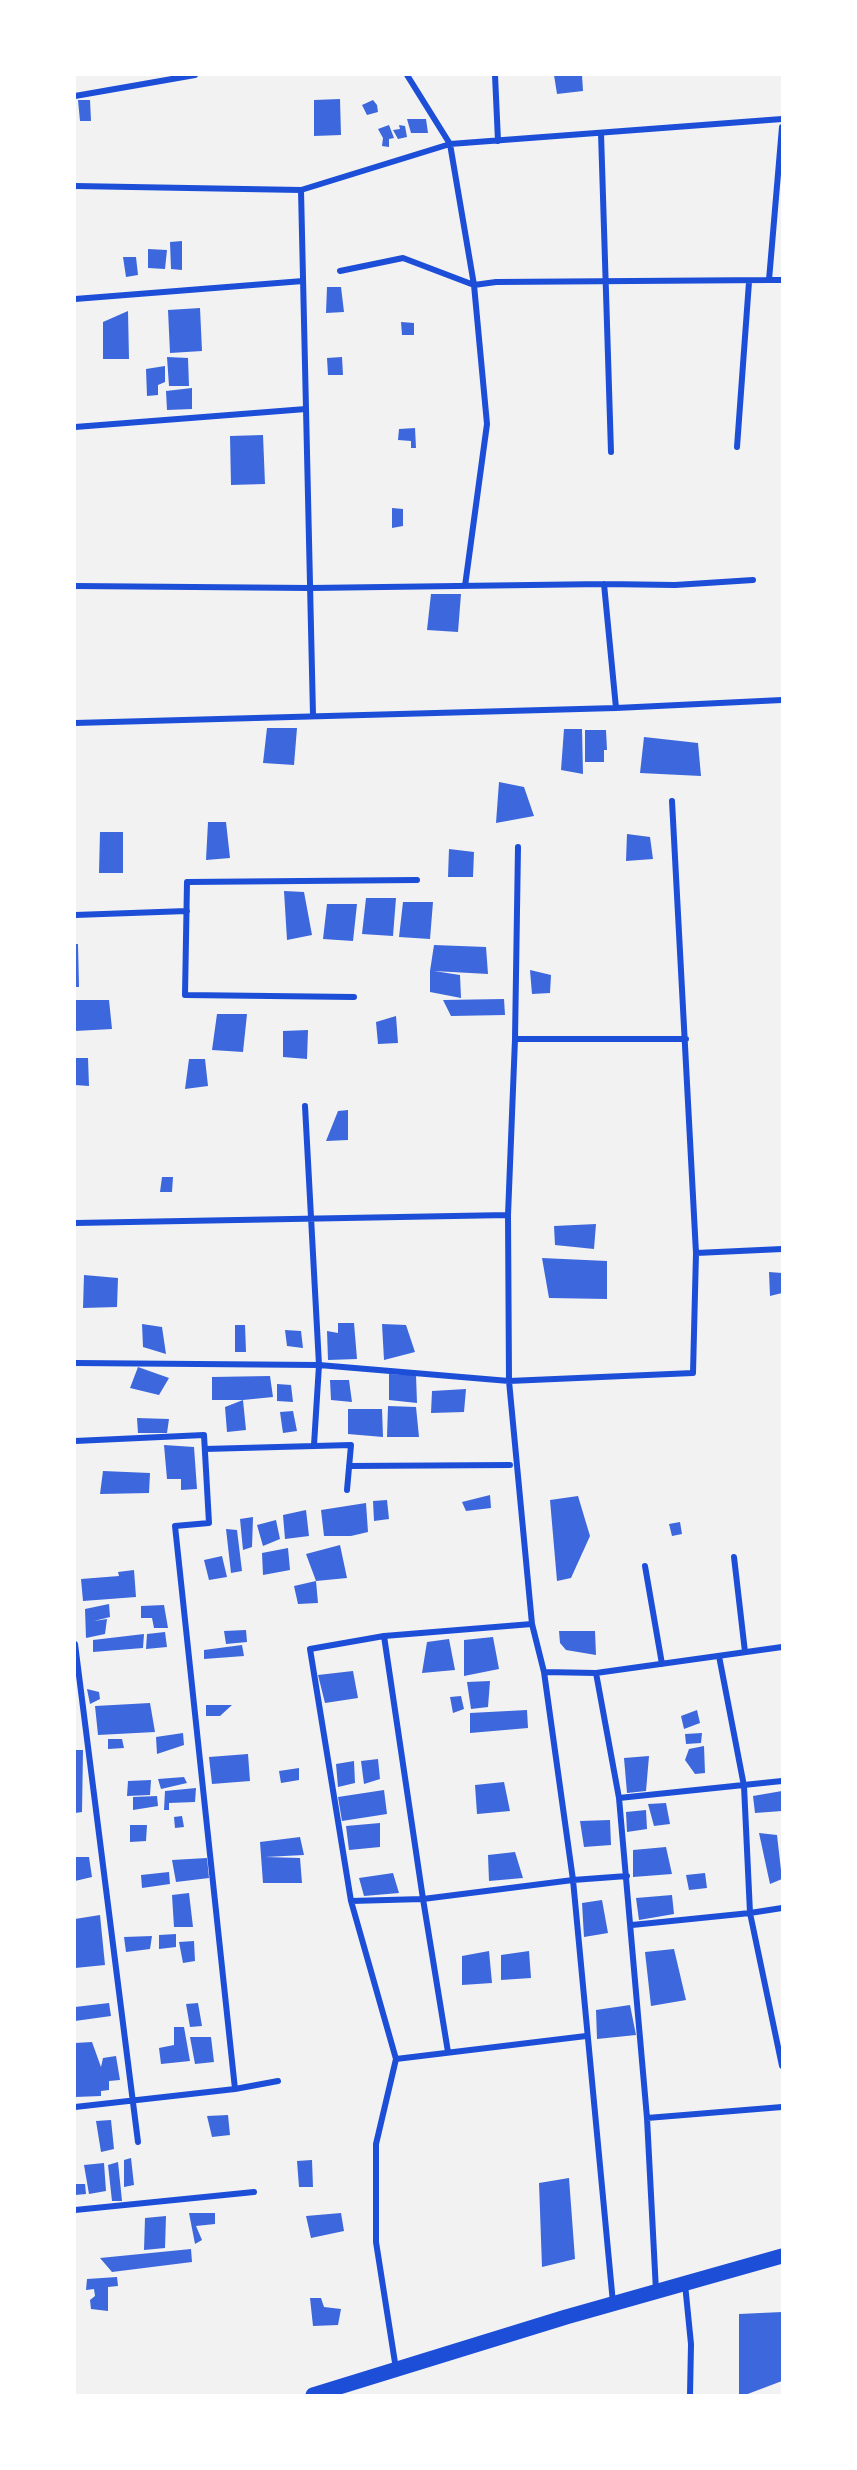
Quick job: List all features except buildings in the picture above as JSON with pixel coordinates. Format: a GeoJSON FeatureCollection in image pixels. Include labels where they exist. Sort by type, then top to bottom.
{"type":"FeatureCollection","features":[{"type":"Feature","properties":{"kind":"main road"},"geometry":{"type":"LineString","coordinates":[[314,2395],[613,2304],[782,2256]]}},
{"type":"Feature","properties":{"kind":"street"},"geometry":{"type":"LineString","coordinates":[[75,96],[195,75]]}},
{"type":"Feature","properties":{"kind":"street"},"geometry":{"type":"LineString","coordinates":[[406,75],[450,144],[474,285],[487,424],[465,586]]}},
{"type":"Feature","properties":{"kind":"street"},"geometry":{"type":"LineString","coordinates":[[495,75],[498,141]]}},
{"type":"Feature","properties":{"kind":"street"},"geometry":{"type":"LineString","coordinates":[[75,186],[301,190],[450,144],[782,119]]}},
{"type":"Feature","properties":{"kind":"street"},"geometry":{"type":"LineString","coordinates":[[769,280],[782,128]]}},
{"type":"Feature","properties":{"kind":"street"},"geometry":{"type":"LineString","coordinates":[[601,133],[611,452]]}},
{"type":"Feature","properties":{"kind":"street"},"geometry":{"type":"LineString","coordinates":[[301,190],[313,715]]}},
{"type":"Feature","properties":{"kind":"street"},"geometry":{"type":"LineString","coordinates":[[340,271],[403,258],[474,285],[496,282],[782,280]]}},
{"type":"Feature","properties":{"kind":"street"},"geometry":{"type":"LineString","coordinates":[[75,299],[303,281]]}},
{"type":"Feature","properties":{"kind":"street"},"geometry":{"type":"LineString","coordinates":[[737,447],[749,282]]}},
{"type":"Feature","properties":{"kind":"street"},"geometry":{"type":"LineString","coordinates":[[75,427],[306,410]]}},
{"type":"Feature","properties":{"kind":"street"},"geometry":{"type":"LineString","coordinates":[[75,586],[310,588],[675,585],[753,580]]}},
{"type":"Feature","properties":{"kind":"street"},"geometry":{"type":"LineString","coordinates":[[604,584],[616,708]]}},
{"type":"Feature","properties":{"kind":"street"},"geometry":{"type":"LineString","coordinates":[[75,723],[616,708],[782,700]]}},
{"type":"Feature","properties":{"kind":"street"},"geometry":{"type":"LineString","coordinates":[[75,1363],[319,1365],[509,1381],[693,1373],[696,1253],[672,801]]}},
{"type":"Feature","properties":{"kind":"street"},"geometry":{"type":"LineString","coordinates":[[518,846],[515,1039],[508,1215],[509,1381],[532,1624],[544,1672],[573,1881],[613,2304]]}},
{"type":"Feature","properties":{"kind":"street"},"geometry":{"type":"LineString","coordinates":[[354,997],[185,996],[187,882],[417,880]]}},
{"type":"Feature","properties":{"kind":"street"},"geometry":{"type":"LineString","coordinates":[[75,915],[187,911]]}},
{"type":"Feature","properties":{"kind":"street"},"geometry":{"type":"LineString","coordinates":[[515,1039],[686,1039]]}},
{"type":"Feature","properties":{"kind":"street"},"geometry":{"type":"LineString","coordinates":[[305,1106],[319,1365],[314,1445]]}},
{"type":"Feature","properties":{"kind":"street"},"geometry":{"type":"LineString","coordinates":[[75,1223],[508,1215]]}},
{"type":"Feature","properties":{"kind":"street"},"geometry":{"type":"LineString","coordinates":[[696,1253],[782,1249]]}},
{"type":"Feature","properties":{"kind":"street"},"geometry":{"type":"LineString","coordinates":[[75,1441],[204,1435],[209,1523],[175,1526],[235,2089]]}},
{"type":"Feature","properties":{"kind":"street"},"geometry":{"type":"LineString","coordinates":[[205,1449],[351,1445],[347,1490]]}},
{"type":"Feature","properties":{"kind":"street"},"geometry":{"type":"LineString","coordinates":[[349,1466],[510,1466]]}},
{"type":"Feature","properties":{"kind":"street"},"geometry":{"type":"LineString","coordinates":[[734,1557],[745,1652]]}},
{"type":"Feature","properties":{"kind":"street"},"geometry":{"type":"LineString","coordinates":[[645,1566],[662,1664]]}},
{"type":"Feature","properties":{"kind":"street"},"geometry":{"type":"LineString","coordinates":[[396,2369],[376,2242],[376,2144],[396,2059],[351,1901],[310,1649],[384,1636],[532,1624]]}},
{"type":"Feature","properties":{"kind":"street"},"geometry":{"type":"LineString","coordinates":[[384,1636],[448,2052]]}},
{"type":"Feature","properties":{"kind":"street"},"geometry":{"type":"LineString","coordinates":[[75,1644],[138,2142]]}},
{"type":"Feature","properties":{"kind":"street"},"geometry":{"type":"LineString","coordinates":[[544,1672],[596,1674],[782,1647]]}},
{"type":"Feature","properties":{"kind":"street"},"geometry":{"type":"LineString","coordinates":[[719,1656],[744,1786],[750,1913],[782,2066]]}},
{"type":"Feature","properties":{"kind":"street"},"geometry":{"type":"LineString","coordinates":[[596,1674],[619,1798],[632,1925],[647,2118],[656,2292]]}},
{"type":"Feature","properties":{"kind":"street"},"geometry":{"type":"LineString","coordinates":[[619,1798],[782,1781]]}},
{"type":"Feature","properties":{"kind":"street"},"geometry":{"type":"LineString","coordinates":[[351,1901],[423,1899],[627,1876]]}},
{"type":"Feature","properties":{"kind":"street"},"geometry":{"type":"LineString","coordinates":[[632,1925],[782,1908]]}},
{"type":"Feature","properties":{"kind":"street"},"geometry":{"type":"LineString","coordinates":[[396,2059],[586,2036]]}},
{"type":"Feature","properties":{"kind":"street"},"geometry":{"type":"LineString","coordinates":[[75,2107],[235,2089],[278,2081]]}},
{"type":"Feature","properties":{"kind":"street"},"geometry":{"type":"LineString","coordinates":[[647,2118],[782,2107]]}},
{"type":"Feature","properties":{"kind":"street"},"geometry":{"type":"LineString","coordinates":[[75,2210],[254,2192]]}},
{"type":"Feature","properties":{"kind":"street"},"geometry":{"type":"LineString","coordinates":[[685,2284],[691,2344],[690,2395]]}}]}
